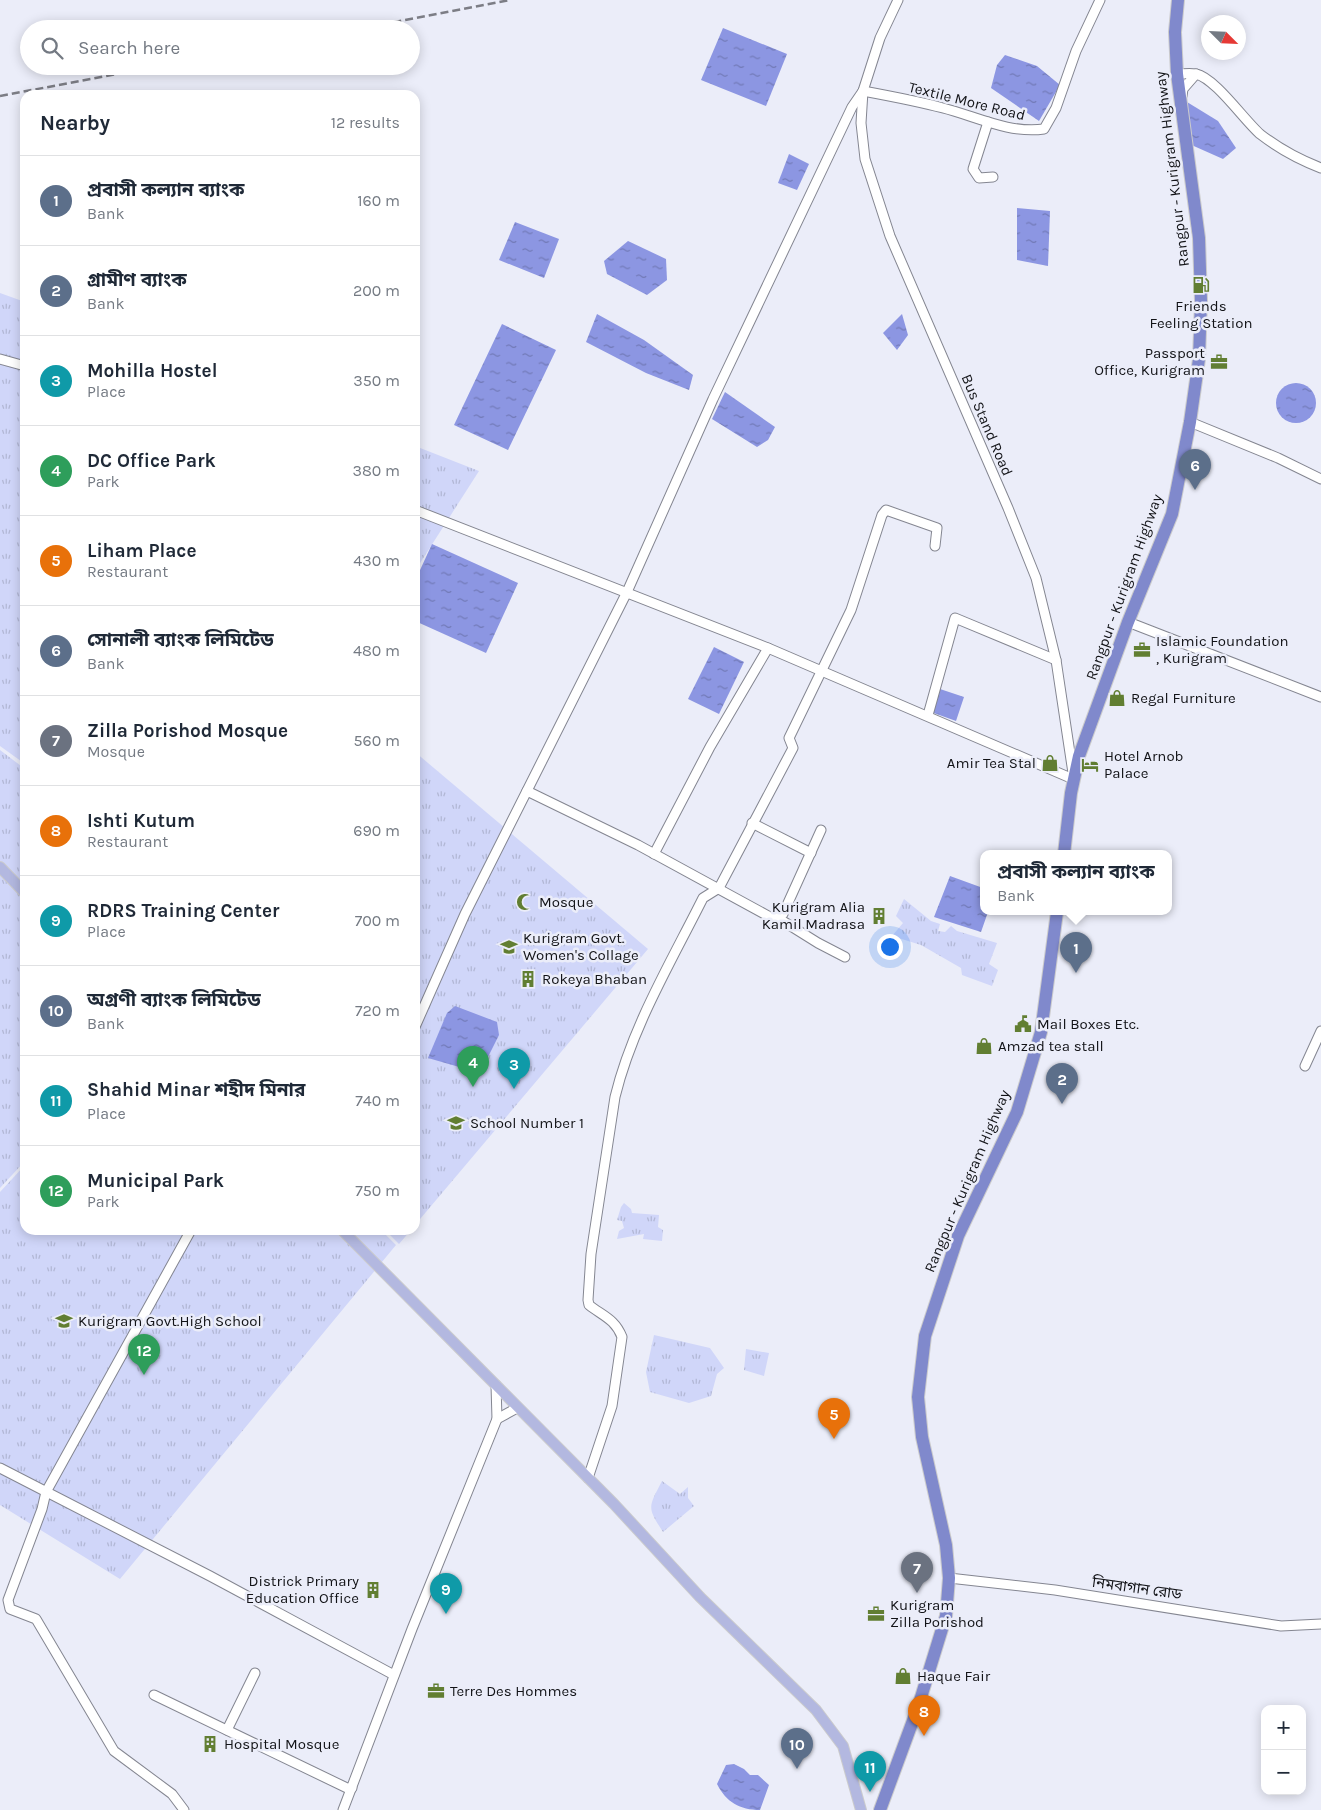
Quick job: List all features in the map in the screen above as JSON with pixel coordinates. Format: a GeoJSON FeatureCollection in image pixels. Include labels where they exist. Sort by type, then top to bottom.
{"type":"FeatureCollection","features":[{"type":"Feature","properties":{"kind":"highway","name":"Rangpur - Kurigram Highway"},"geometry":{"type":"LineString","coordinates":[[1065,850],[1074,777],[1128,622],[1172,514],[1190,422],[1199,359],[1202,301],[1199,238],[1177,74],[1175,32],[1178,0]]}},
{"type":"Feature","properties":{"kind":"highway","name":"Rangpur - Kurigram Highway"},"geometry":{"type":"LineString","coordinates":[[880,1810],[918,1707],[946,1616],[949,1578],[946,1545],[922,1437],[918,1397],[925,1336],[937,1293],[958,1236],[1017,1112],[1041,1032],[1057,915]]}},
{"type":"Feature","properties":{"kind":"main road"},"geometry":{"type":"LineString","coordinates":[[0,867],[20,888]]}},
{"type":"Feature","properties":{"kind":"main road"},"geometry":{"type":"LineString","coordinates":[[347,1235],[588,1478],[706,1604],[816,1710],[843,1746],[861,1810]]}},
{"type":"Feature","properties":{"kind":"street"},"geometry":{"type":"LineString","coordinates":[[420,1016],[466,914],[627,592],[713,399],[852,107],[863,91],[880,38],[898,0]]}},
{"type":"Feature","properties":{"kind":"street","name":"Textile More Road"},"geometry":{"type":"LineString","coordinates":[[863,91],[942,108],[988,122],[1032,131],[1044,129],[1056,108],[1076,51],[1100,0]]}},
{"type":"Feature","properties":{"kind":"street"},"geometry":{"type":"LineString","coordinates":[[1177,74],[1196,74],[1218,89],[1262,135],[1303,161],[1321,168]]}},
{"type":"Feature","properties":{"kind":"street"},"geometry":{"type":"LineString","coordinates":[[1180,102],[1183,89],[1196,74]]}},
{"type":"Feature","properties":{"kind":"street","name":"Bus Stand Road"},"geometry":{"type":"LineString","coordinates":[[863,91],[861,123],[865,159],[890,236],[1004,499],[1036,578],[1056,660],[1074,777]]}},
{"type":"Feature","properties":{"kind":"street"},"geometry":{"type":"LineString","coordinates":[[988,122],[973,169],[979,178],[993,177]]}},
{"type":"Feature","properties":{"kind":"street"},"geometry":{"type":"LineString","coordinates":[[0,359],[20,365]]}},
{"type":"Feature","properties":{"kind":"street"},"geometry":{"type":"LineString","coordinates":[[1190,422],[1278,458],[1321,479]]}},
{"type":"Feature","properties":{"kind":"street"},"geometry":{"type":"LineString","coordinates":[[588,1478],[612,1406],[622,1337],[618,1327],[611,1319],[589,1305],[588,1300],[591,1254],[615,1097],[629,1052],[653,998],[703,898],[719,888],[793,748],[790,738],[850,610],[869,551],[886,510],[937,528],[935,546]]}},
{"type":"Feature","properties":{"kind":"street"},"geometry":{"type":"LineString","coordinates":[[420,512],[768,648],[820,672],[928,715],[1074,777]]}},
{"type":"Feature","properties":{"kind":"street"},"geometry":{"type":"LineString","coordinates":[[928,715],[955,618],[1056,660]]}},
{"type":"Feature","properties":{"kind":"street"},"geometry":{"type":"LineString","coordinates":[[1128,622],[1321,696]]}},
{"type":"Feature","properties":{"kind":"street"},"geometry":{"type":"LineString","coordinates":[[654,854],[710,747],[768,648]]}},
{"type":"Feature","properties":{"kind":"street"},"geometry":{"type":"LineString","coordinates":[[527,792],[654,854],[770,917],[778,918],[845,957]]}},
{"type":"Feature","properties":{"kind":"street"},"geometry":{"type":"LineString","coordinates":[[752,823],[809,856]]}},
{"type":"Feature","properties":{"kind":"street"},"geometry":{"type":"LineString","coordinates":[[778,918],[783,914],[821,830]]}},
{"type":"Feature","properties":{"kind":"street"},"geometry":{"type":"LineString","coordinates":[[1305,1066],[1321,1031]]}},
{"type":"Feature","properties":{"kind":"street"},"geometry":{"type":"LineString","coordinates":[[184,1810],[172,1794],[114,1751],[36,1619],[10,1609],[8,1600],[42,1509],[46,1492],[188,1235]]}},
{"type":"Feature","properties":{"kind":"street"},"geometry":{"type":"LineString","coordinates":[[343,1810],[394,1675],[496,1419],[496,1384]]}},
{"type":"Feature","properties":{"kind":"street"},"geometry":{"type":"LineString","coordinates":[[496,1419],[518,1408]]}},
{"type":"Feature","properties":{"kind":"street"},"geometry":{"type":"LineString","coordinates":[[0,1468],[210,1576],[394,1675]]}},
{"type":"Feature","properties":{"kind":"street","name":"নিমবাগান রোড"},"geometry":{"type":"LineString","coordinates":[[949,1578],[1055,1590],[1280,1626],[1321,1624]]}},
{"type":"Feature","properties":{"kind":"street"},"geometry":{"type":"LineString","coordinates":[[227,1730],[255,1673]]}},
{"type":"Feature","properties":{"kind":"street"},"geometry":{"type":"LineString","coordinates":[[154,1695],[347,1788],[352,1788]]}},
{"type":"Feature","properties":{"kind":"green space"},"geometry":{"type":"Polygon","coordinates":[[[0,293],[20,300],[20,760],[0,746],[0,293]]]}},
{"type":"Feature","properties":{"kind":"green space"},"geometry":{"type":"Polygon","coordinates":[[[420,448],[479,471],[420,563],[420,448]]]}},
{"type":"Feature","properties":{"kind":"green space"},"geometry":{"type":"Polygon","coordinates":[[[0,750],[20,765],[20,1166],[0,1188],[0,750]]]}},
{"type":"Feature","properties":{"kind":"green space"},"geometry":{"type":"Polygon","coordinates":[[[420,756],[648,949],[420,1219],[420,756]]]}},
{"type":"Feature","properties":{"kind":"green space"},"geometry":{"type":"Polygon","coordinates":[[[904,899],[931,921],[940,924],[938,931],[945,932],[951,926],[957,931],[997,943],[989,964],[998,970],[992,986],[962,975],[961,968],[921,945],[892,936],[903,923],[896,916],[904,899]]]}},
{"type":"Feature","properties":{"kind":"green space"},"geometry":{"type":"Polygon","coordinates":[[[20,1170],[20,1235],[386,1235],[396,1245],[120,1579],[0,1505],[0,1192],[20,1170]]]}},
{"type":"Feature","properties":{"kind":"green space"},"geometry":{"type":"Polygon","coordinates":[[[624,1203],[631,1209],[632,1213],[659,1215],[658,1227],[663,1230],[662,1241],[643,1239],[644,1234],[617,1239],[619,1231],[624,1228],[622,1221],[617,1220],[624,1203]]]}},
{"type":"Feature","properties":{"kind":"green space"},"geometry":{"type":"Polygon","coordinates":[[[390,1235],[407,1235],[399,1244],[390,1235]]]}},
{"type":"Feature","properties":{"kind":"green space"},"geometry":{"type":"Polygon","coordinates":[[[654,1335],[710,1348],[724,1368],[717,1374],[711,1396],[689,1403],[650,1392],[646,1372],[654,1335]]]}},
{"type":"Feature","properties":{"kind":"green space"},"geometry":{"type":"Polygon","coordinates":[[[746,1349],[769,1353],[764,1376],[744,1370],[746,1349]]]}},
{"type":"Feature","properties":{"kind":"green space"},"geometry":{"type":"Polygon","coordinates":[[[662,1481],[680,1494],[688,1487],[688,1498],[694,1506],[663,1532],[654,1517],[651,1507],[662,1481]]]}},
{"type":"Feature","properties":{"kind":"water"},"geometry":{"type":"Polygon","coordinates":[[[723,28],[787,54],[766,106],[701,80],[723,28]]]}},
{"type":"Feature","properties":{"kind":"water"},"geometry":{"type":"Polygon","coordinates":[[[1005,55],[1037,66],[1060,85],[1039,121],[991,88],[997,65],[1005,55]]]}},
{"type":"Feature","properties":{"kind":"water"},"geometry":{"type":"Polygon","coordinates":[[[1187,102],[1218,121],[1236,148],[1223,159],[1187,143],[1187,102]]]}},
{"type":"Feature","properties":{"kind":"water"},"geometry":{"type":"Polygon","coordinates":[[[789,154],[809,164],[797,190],[778,183],[789,154]]]}},
{"type":"Feature","properties":{"kind":"water"},"geometry":{"type":"Polygon","coordinates":[[[1017,208],[1050,211],[1048,266],[1017,260],[1017,208]]]}},
{"type":"Feature","properties":{"kind":"water"},"geometry":{"type":"Polygon","coordinates":[[[515,222],[559,239],[544,278],[499,260],[515,222]]]}},
{"type":"Feature","properties":{"kind":"water"},"geometry":{"type":"Polygon","coordinates":[[[628,241],[666,259],[667,280],[647,295],[607,274],[604,261],[628,241]]]}},
{"type":"Feature","properties":{"kind":"water"},"geometry":{"type":"Polygon","coordinates":[[[597,314],[644,340],[693,375],[689,390],[646,373],[586,342],[597,314]]]}},
{"type":"Feature","properties":{"kind":"water"},"geometry":{"type":"Polygon","coordinates":[[[902,314],[908,335],[897,350],[883,333],[902,314]]]}},
{"type":"Feature","properties":{"kind":"water"},"geometry":{"type":"Polygon","coordinates":[[[502,324],[556,350],[508,450],[454,425],[502,324]]]}},
{"type":"Feature","properties":{"kind":"water"},"geometry":{"type":"Polygon","coordinates":[[[1296,383],[1310,389],[1316,403],[1310,417],[1296,423],[1282,417],[1276,403],[1282,389],[1296,383]]]}},
{"type":"Feature","properties":{"kind":"water"},"geometry":{"type":"Polygon","coordinates":[[[725,392],[775,427],[768,440],[757,447],[712,419],[725,392]]]}},
{"type":"Feature","properties":{"kind":"water"},"geometry":{"type":"Polygon","coordinates":[[[432,544],[518,583],[486,653],[420,623],[420,570],[432,544]]]}},
{"type":"Feature","properties":{"kind":"water"},"geometry":{"type":"Polygon","coordinates":[[[714,647],[744,662],[719,714],[688,699],[714,647]]]}},
{"type":"Feature","properties":{"kind":"water"},"geometry":{"type":"Polygon","coordinates":[[[940,689],[964,697],[956,721],[931,712],[940,689]]]}},
{"type":"Feature","properties":{"kind":"water"},"geometry":{"type":"Polygon","coordinates":[[[950,876],[980,887],[980,915],[987,915],[981,932],[934,917],[950,876]]]}},
{"type":"Feature","properties":{"kind":"water"},"geometry":{"type":"Polygon","coordinates":[[[455,1006],[497,1022],[499,1035],[480,1073],[428,1058],[447,1013],[455,1006]]]}},
{"type":"Feature","properties":{"kind":"water"},"geometry":{"type":"Polygon","coordinates":[[[734,1764],[744,1769],[750,1775],[758,1775],[769,1785],[760,1810],[740,1807],[734,1804],[725,1796],[717,1784],[726,1765],[734,1764]]]}},
{"type":"Feature","properties":{"kind":"railway"},"geometry":{"type":"LineString","coordinates":[[405,20],[510,0]]}},
{"type":"Feature","properties":{"kind":"railway"},"geometry":{"type":"LineString","coordinates":[[32,90],[112,75]]}},
{"type":"Feature","properties":{"kind":"railway"},"geometry":{"type":"LineString","coordinates":[[0,96],[20,92]]}},
{"type":"Feature","properties":{"kind":"place","name":"Friends Feeling Station"},"geometry":{"type":"Point","coordinates":[1201,285]}},
{"type":"Feature","properties":{"kind":"place","name":"Passport Office, Kurigram"},"geometry":{"type":"Point","coordinates":[1219,362]}},
{"type":"Feature","properties":{"kind":"place","name":"সোনালী ব্যাংক লিমিটেড"},"geometry":{"type":"Point","coordinates":[1195,490]}},
{"type":"Feature","properties":{"kind":"place","name":"Islamic Foundation , Kurigram"},"geometry":{"type":"Point","coordinates":[1142,650]}},
{"type":"Feature","properties":{"kind":"place","name":"Regal Furniture"},"geometry":{"type":"Point","coordinates":[1117,698]}},
{"type":"Feature","properties":{"kind":"place","name":"Amir Tea Stal"},"geometry":{"type":"Point","coordinates":[1050,763]}},
{"type":"Feature","properties":{"kind":"place","name":"Hotel Arnob Palace"},"geometry":{"type":"Point","coordinates":[1090,765]}},
{"type":"Feature","properties":{"kind":"place","name":"Mosque"},"geometry":{"type":"Point","coordinates":[525,902]}},
{"type":"Feature","properties":{"kind":"place","name":"Kurigram Alia Kamil Madrasa"},"geometry":{"type":"Point","coordinates":[879,916]}},
{"type":"Feature","properties":{"kind":"place","name":"Kurigram Govt. Women's Collage"},"geometry":{"type":"Point","coordinates":[509,947]}},
{"type":"Feature","properties":{"kind":"place","name":"প্রবাসী কল্যান ব্যাংক"},"geometry":{"type":"Point","coordinates":[1076,973]}},
{"type":"Feature","properties":{"kind":"place","name":"Rokeya Bhaban"},"geometry":{"type":"Point","coordinates":[528,979]}},
{"type":"Feature","properties":{"kind":"place","name":"Mail Boxes Etc."},"geometry":{"type":"Point","coordinates":[1023,1024]}},
{"type":"Feature","properties":{"kind":"place","name":"Amzad tea stall"},"geometry":{"type":"Point","coordinates":[984,1046]}},
{"type":"Feature","properties":{"kind":"place","name":"DC Office Park"},"geometry":{"type":"Point","coordinates":[473,1087]}},
{"type":"Feature","properties":{"kind":"place","name":"Mohilla Hostel"},"geometry":{"type":"Point","coordinates":[514,1089]}},
{"type":"Feature","properties":{"kind":"place","name":"গ্রামীণ ব্যাংক"},"geometry":{"type":"Point","coordinates":[1062,1104]}},
{"type":"Feature","properties":{"kind":"place","name":"School Number 1"},"geometry":{"type":"Point","coordinates":[456,1123]}},
{"type":"Feature","properties":{"kind":"place","name":"Kurigram Govt.High School"},"geometry":{"type":"Point","coordinates":[64,1321]}},
{"type":"Feature","properties":{"kind":"place","name":"Municipal Park"},"geometry":{"type":"Point","coordinates":[144,1375]}},
{"type":"Feature","properties":{"kind":"place","name":"Liham Place"},"geometry":{"type":"Point","coordinates":[834,1439]}},
{"type":"Feature","properties":{"kind":"place","name":"Districk Primary Education Office"},"geometry":{"type":"Point","coordinates":[373,1590]}},
{"type":"Feature","properties":{"kind":"place","name":"Zilla Porishod Mosque"},"geometry":{"type":"Point","coordinates":[917,1593]}},
{"type":"Feature","properties":{"kind":"place","name":"RDRS Training Center"},"geometry":{"type":"Point","coordinates":[446,1614]}},
{"type":"Feature","properties":{"kind":"place","name":"Kurigram Zilla Porishod"},"geometry":{"type":"Point","coordinates":[876,1614]}},
{"type":"Feature","properties":{"kind":"place","name":"Haque Fair"},"geometry":{"type":"Point","coordinates":[903,1676]}},
{"type":"Feature","properties":{"kind":"place","name":"Terre Des Hommes"},"geometry":{"type":"Point","coordinates":[436,1691]}},
{"type":"Feature","properties":{"kind":"place","name":"Ishti Kutum"},"geometry":{"type":"Point","coordinates":[924,1736]}},
{"type":"Feature","properties":{"kind":"place","name":"Hospital Mosque"},"geometry":{"type":"Point","coordinates":[210,1744]}},
{"type":"Feature","properties":{"kind":"place","name":"অগ্রণী ব্যাংক লিমিটেড"},"geometry":{"type":"Point","coordinates":[797,1769]}},
{"type":"Feature","properties":{"kind":"place","name":"Shahid Minar শহীদ মিনার"},"geometry":{"type":"Point","coordinates":[870,1792]}}]}
